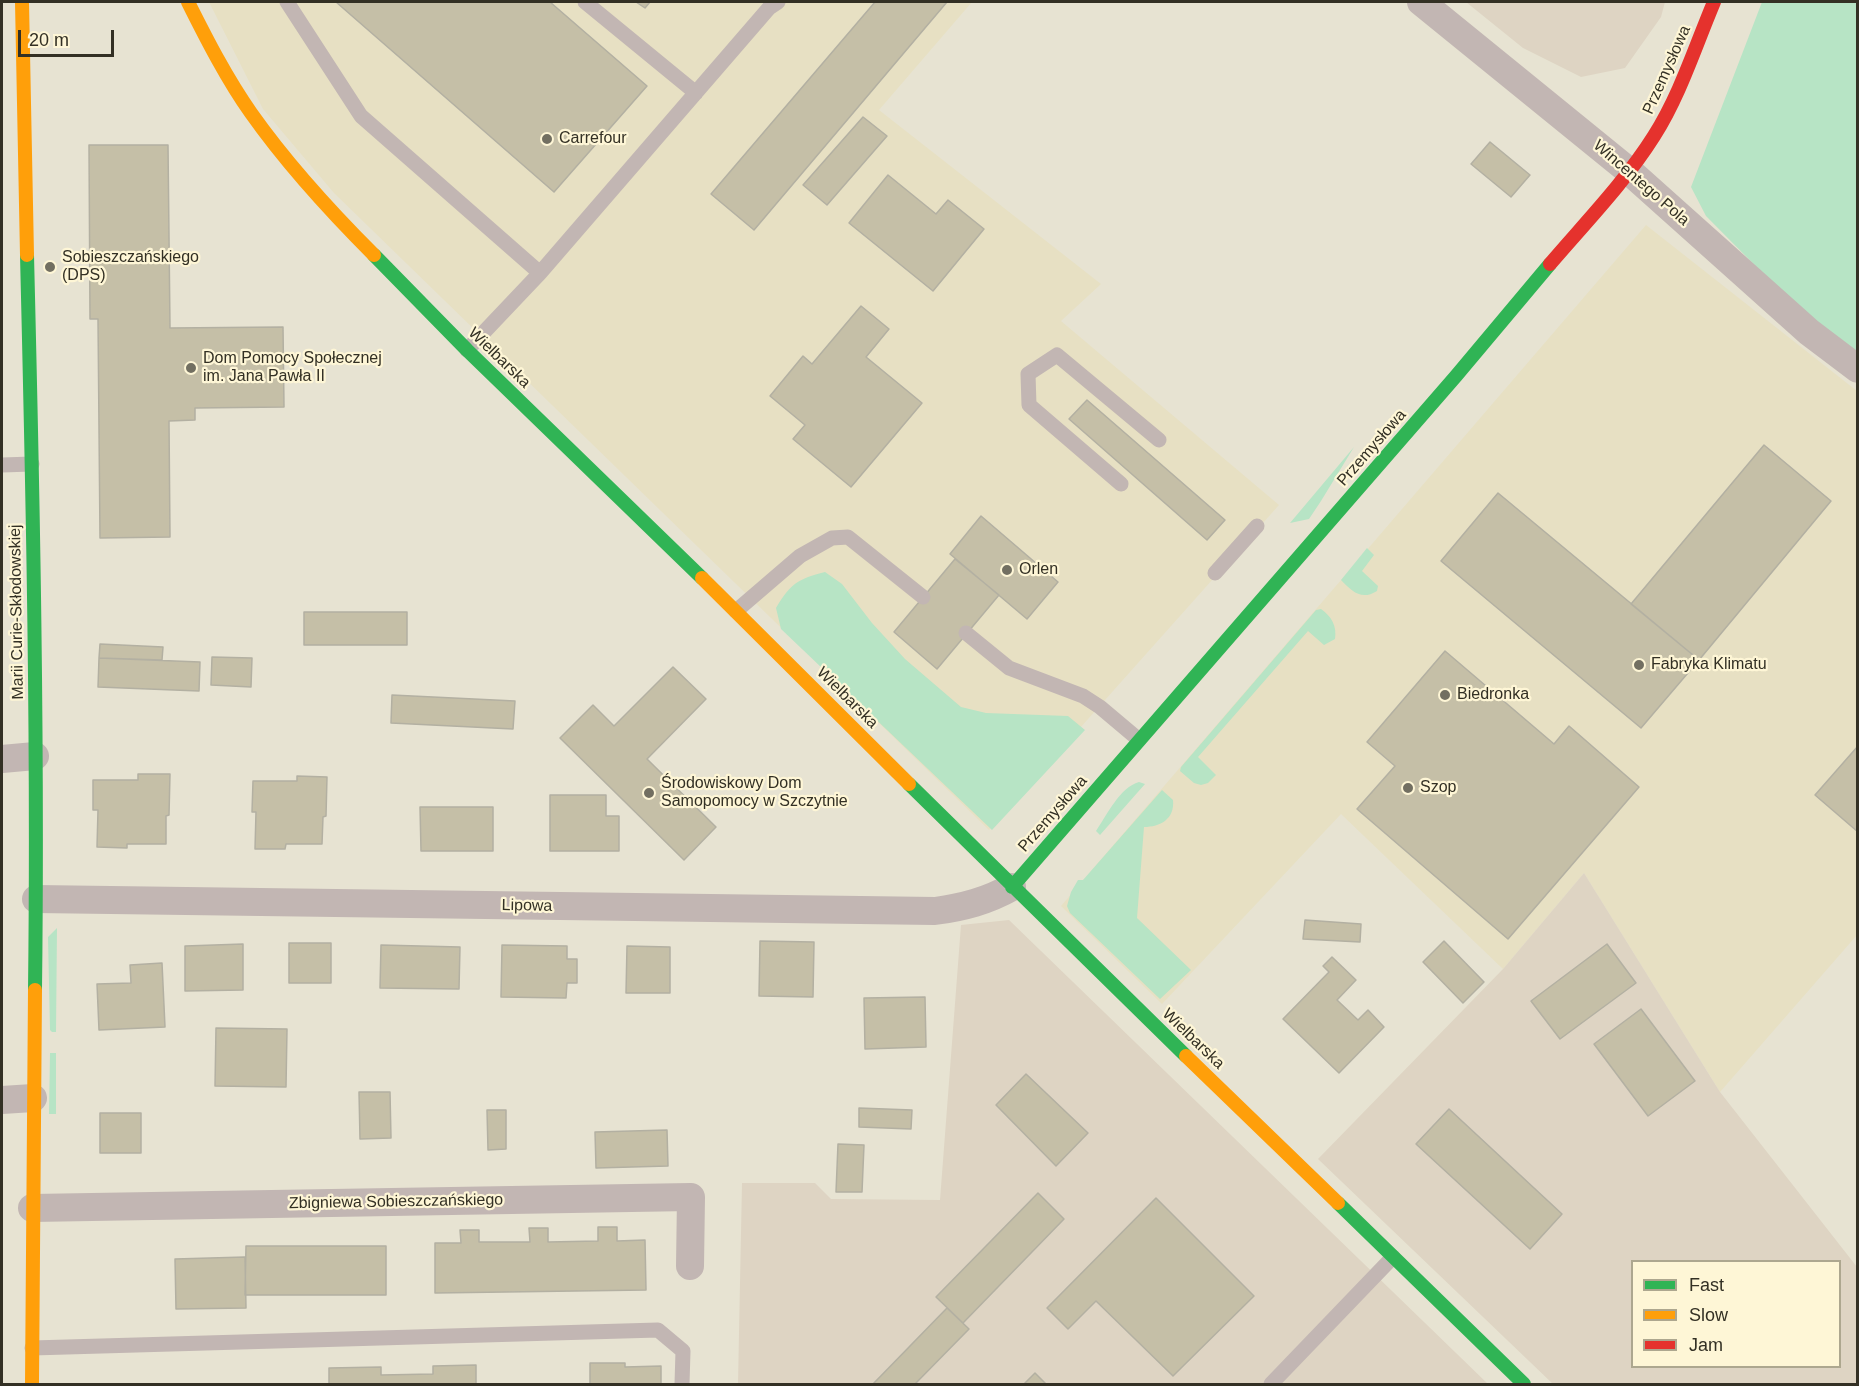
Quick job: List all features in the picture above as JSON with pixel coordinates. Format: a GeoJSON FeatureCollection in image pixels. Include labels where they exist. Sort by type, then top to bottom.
{"type":"FeatureCollection","features":[{"type":"Feature","properties":{"kind":"street","name":"Marii Curie-Skłodowskiej"},"geometry":{"type":"LineString","coordinates":[[22,2],[32,464],[36,899]]}},
{"type":"Feature","properties":{"kind":"street","name":"Wielbarska"},"geometry":{"type":"LineString","coordinates":[[188,2],[208,42],[251,113],[325,205],[467,350],[736,611],[1012,887],[1524,1384]]}},
{"type":"Feature","properties":{"kind":"street","name":"Wincentego Pola"},"geometry":{"type":"LineString","coordinates":[[1421,2],[1629,171],[1809,332],[1857,369]]}},
{"type":"Feature","properties":{"kind":"street","name":"Przemysłowa"},"geometry":{"type":"LineString","coordinates":[[1012,887],[1138,739],[1449,384],[1629,171],[1654,136],[1672,103],[1714,2]]}},
{"type":"Feature","properties":{"kind":"street"},"geometry":{"type":"LineString","coordinates":[[2,759],[35,756]]}},
{"type":"Feature","properties":{"kind":"street","name":"Lipowa"},"geometry":{"type":"LineString","coordinates":[[36,899],[935,911],[965,907],[994,897],[1012,887]]}},
{"type":"Feature","properties":{"kind":"street"},"geometry":{"type":"LineString","coordinates":[[32,1384],[36,899]]}},
{"type":"Feature","properties":{"kind":"street"},"geometry":{"type":"LineString","coordinates":[[2,1100],[33,1098]]}},
{"type":"Feature","properties":{"kind":"street","name":"Zbigniewa Sobieszczańskiego"},"geometry":{"type":"LineString","coordinates":[[32,1208],[691,1197],[690,1266]]}},
{"type":"Feature","properties":{"kind":"lane"},"geometry":{"type":"LineString","coordinates":[[287,2],[361,116],[540,273]]}},
{"type":"Feature","properties":{"kind":"lane"},"geometry":{"type":"LineString","coordinates":[[585,2],[696,93]]}},
{"type":"Feature","properties":{"kind":"lane"},"geometry":{"type":"LineString","coordinates":[[467,350],[540,273],[769,8],[778,2]]}},
{"type":"Feature","properties":{"kind":"lane"},"geometry":{"type":"LineString","coordinates":[[1121,484],[1029,405],[1028,374],[1057,355],[1159,440]]}},
{"type":"Feature","properties":{"kind":"lane"},"geometry":{"type":"LineString","coordinates":[[2,465],[32,464]]}},
{"type":"Feature","properties":{"kind":"lane"},"geometry":{"type":"LineString","coordinates":[[1215,573],[1257,526]]}},
{"type":"Feature","properties":{"kind":"lane"},"geometry":{"type":"LineString","coordinates":[[736,611],[800,556],[832,537],[848,537],[923,597]]}},
{"type":"Feature","properties":{"kind":"lane"},"geometry":{"type":"LineString","coordinates":[[966,633],[1009,668],[1083,696],[1100,707],[1138,739]]}},
{"type":"Feature","properties":{"kind":"lane"},"geometry":{"type":"LineString","coordinates":[[1271,1384],[1393,1257]]}},
{"type":"Feature","properties":{"kind":"lane"},"geometry":{"type":"LineString","coordinates":[[32,1348],[658,1330],[683,1351],[682,1384]]}},
{"type":"Feature","properties":{"kind":"shaded area"},"geometry":{"type":"Polygon","coordinates":[[[209,2],[972,2],[879,110],[1101,284],[1061,321],[1279,505],[989,830],[334,193],[263,109],[209,2]]]}},
{"type":"Feature","properties":{"kind":"shaded area"},"geometry":{"type":"Polygon","coordinates":[[[1466,2],[1665,2],[1661,17],[1625,68],[1581,77],[1523,48],[1466,2]]]}},
{"type":"Feature","properties":{"kind":"shaded area"},"geometry":{"type":"Polygon","coordinates":[[[1646,225],[1857,391],[1857,935],[1720,1092],[1584,873],[1503,969],[1341,814],[1162,1004],[1061,906],[1646,225]]]}},
{"type":"Feature","properties":{"kind":"shaded area"},"geometry":{"type":"Polygon","coordinates":[[[1584,873],[1720,1092],[1857,1267],[1857,1384],[1553,1384],[1318,1159],[1503,969],[1584,873]]]}},
{"type":"Feature","properties":{"kind":"shaded area"},"geometry":{"type":"Polygon","coordinates":[[[1009,920],[1488,1384],[738,1384],[742,1183],[815,1183],[831,1199],[940,1200],[961,925],[1009,920]]]}},
{"type":"Feature","properties":{"kind":"green space"},"geometry":{"type":"Polygon","coordinates":[[[1762,2],[1857,2],[1857,362],[1819,330],[1706,216],[1691,187],[1762,2]]]}},
{"type":"Feature","properties":{"kind":"green space"},"geometry":{"type":"Polygon","coordinates":[[[1354,447],[1309,519],[1290,523],[1354,447]]]}},
{"type":"Feature","properties":{"kind":"green space"},"geometry":{"type":"Polygon","coordinates":[[[1367,548],[1374,555],[1362,571],[1378,586],[1377,591],[1361,595],[1341,580],[1367,548]]]}},
{"type":"Feature","properties":{"kind":"green space"},"geometry":{"type":"Polygon","coordinates":[[[825,572],[842,584],[872,623],[905,659],[961,707],[986,713],[1068,716],[1085,730],[992,830],[781,629],[776,608],[786,593],[796,583],[825,572]]]}},
{"type":"Feature","properties":{"kind":"green space"},"geometry":{"type":"Polygon","coordinates":[[[1321,609],[1333,622],[1335,639],[1324,645],[1308,631],[1198,757],[1216,775],[1208,783],[1201,785],[1194,783],[1180,771],[1181,767],[1316,610],[1321,609]]]}},
{"type":"Feature","properties":{"kind":"green space"},"geometry":{"type":"Polygon","coordinates":[[[1139,782],[1145,784],[1100,835],[1096,831],[1114,802],[1132,785],[1139,782]]]}},
{"type":"Feature","properties":{"kind":"green space"},"geometry":{"type":"Polygon","coordinates":[[[1162,790],[1173,800],[1173,807],[1165,821],[1144,827],[1137,918],[1191,970],[1160,999],[1070,913],[1067,906],[1078,880],[1083,880],[1162,790]]]}},
{"type":"Feature","properties":{"kind":"green space"},"geometry":{"type":"Polygon","coordinates":[[[57,928],[56,1032],[52,1032],[50,1030],[48,937],[57,928]]]}},
{"type":"Feature","properties":{"kind":"green space"},"geometry":{"type":"Polygon","coordinates":[[[50,1053],[56,1053],[56,1114],[49,1114],[50,1053]]]}},
{"type":"Feature","properties":{"kind":"building","name":"Carrefour"},"geometry":{"type":"Polygon","coordinates":[[[336,2],[550,2],[647,86],[554,192],[336,2]]]}},
{"type":"Feature","properties":{"kind":"building"},"geometry":{"type":"Polygon","coordinates":[[[636,2],[650,2],[645,8],[636,2]]]}},
{"type":"Feature","properties":{"kind":"building"},"geometry":{"type":"Polygon","coordinates":[[[875,2],[947,2],[754,230],[711,194],[875,2]]]}},
{"type":"Feature","properties":{"kind":"building"},"geometry":{"type":"Polygon","coordinates":[[[863,117],[887,136],[827,205],[803,185],[863,117]]]}},
{"type":"Feature","properties":{"kind":"building"},"geometry":{"type":"Polygon","coordinates":[[[1490,142],[1530,175],[1511,197],[1471,164],[1490,142]]]}},
{"type":"Feature","properties":{"kind":"building","name":"Dom Pomocy Społecznej im. Jana Pawła II"},"geometry":{"type":"Polygon","coordinates":[[[89,145],[168,145],[170,328],[283,327],[284,407],[195,408],[195,420],[169,421],[170,537],[100,538],[98,319],[90,319],[89,145]]]}},
{"type":"Feature","properties":{"kind":"building"},"geometry":{"type":"Polygon","coordinates":[[[888,175],[936,214],[948,200],[984,229],[933,291],[849,223],[888,175]]]}},
{"type":"Feature","properties":{"kind":"building"},"geometry":{"type":"Polygon","coordinates":[[[861,306],[889,329],[866,357],[922,403],[851,487],[793,439],[805,425],[770,396],[803,356],[812,364],[861,306]]]}},
{"type":"Feature","properties":{"kind":"building"},"geometry":{"type":"Polygon","coordinates":[[[1087,400],[1225,520],[1207,540],[1069,419],[1087,400]]]}},
{"type":"Feature","properties":{"kind":"building"},"geometry":{"type":"Polygon","coordinates":[[[1764,445],[1831,501],[1699,660],[1631,604],[1764,445]]]}},
{"type":"Feature","properties":{"kind":"building"},"geometry":{"type":"Polygon","coordinates":[[[1498,493],[1699,660],[1641,728],[1441,561],[1498,493]]]}},
{"type":"Feature","properties":{"kind":"building","name":"Orlen"},"geometry":{"type":"Polygon","coordinates":[[[981,516],[1058,582],[1027,619],[950,554],[981,516]]]}},
{"type":"Feature","properties":{"kind":"building"},"geometry":{"type":"Polygon","coordinates":[[[955,559],[999,595],[937,669],[894,632],[955,559]]]}},
{"type":"Feature","properties":{"kind":"building"},"geometry":{"type":"Polygon","coordinates":[[[304,612],[407,612],[407,645],[304,645],[304,612]]]}},
{"type":"Feature","properties":{"kind":"building"},"geometry":{"type":"Polygon","coordinates":[[[100,644],[163,647],[162,660],[99,658],[100,644]]]}},
{"type":"Feature","properties":{"kind":"building"},"geometry":{"type":"Polygon","coordinates":[[[1445,651],[1554,744],[1569,726],[1639,787],[1508,939],[1357,809],[1395,766],[1367,742],[1445,651]]]}},
{"type":"Feature","properties":{"kind":"building"},"geometry":{"type":"Polygon","coordinates":[[[212,657],[252,658],[251,687],[211,685],[212,657]]]}},
{"type":"Feature","properties":{"kind":"building"},"geometry":{"type":"Polygon","coordinates":[[[99,658],[200,662],[199,691],[98,687],[99,658]]]}},
{"type":"Feature","properties":{"kind":"building","name":"Środowiskowy Dom Samopomocy w Szczytnie"},"geometry":{"type":"Polygon","coordinates":[[[673,667],[706,699],[647,759],[716,827],[684,860],[560,738],[593,705],[614,726],[673,667]]]}},
{"type":"Feature","properties":{"kind":"building"},"geometry":{"type":"Polygon","coordinates":[[[392,695],[515,701],[513,729],[391,723],[392,695]]]}},
{"type":"Feature","properties":{"kind":"building"},"geometry":{"type":"Polygon","coordinates":[[[1858,746],[1858,832],[1815,795],[1858,746]]]}},
{"type":"Feature","properties":{"kind":"building"},"geometry":{"type":"Polygon","coordinates":[[[138,774],[170,774],[166,844],[127,844],[127,848],[97,847],[98,810],[93,810],[93,780],[138,780],[138,774]]]}},
{"type":"Feature","properties":{"kind":"building"},"geometry":{"type":"Polygon","coordinates":[[[297,776],[327,777],[326,816],[323,817],[322,844],[286,844],[285,849],[255,849],[256,812],[252,812],[253,781],[297,781],[297,776]]]}},
{"type":"Feature","properties":{"kind":"building"},"geometry":{"type":"Polygon","coordinates":[[[550,795],[606,795],[606,816],[619,816],[619,851],[550,851],[550,795]]]}},
{"type":"Feature","properties":{"kind":"building"},"geometry":{"type":"Polygon","coordinates":[[[420,807],[493,807],[493,851],[421,851],[420,807]]]}},
{"type":"Feature","properties":{"kind":"building"},"geometry":{"type":"Polygon","coordinates":[[[1305,920],[1361,924],[1360,942],[1303,939],[1305,920]]]}},
{"type":"Feature","properties":{"kind":"building"},"geometry":{"type":"Polygon","coordinates":[[[760,941],[814,942],[813,997],[759,996],[760,941]]]}},
{"type":"Feature","properties":{"kind":"building"},"geometry":{"type":"Polygon","coordinates":[[[1444,941],[1484,982],[1463,1003],[1423,962],[1444,941]]]}},
{"type":"Feature","properties":{"kind":"building"},"geometry":{"type":"Polygon","coordinates":[[[289,943],[331,943],[331,983],[289,983],[289,943]]]}},
{"type":"Feature","properties":{"kind":"building"},"geometry":{"type":"Polygon","coordinates":[[[243,944],[243,990],[185,991],[185,946],[243,944]]]}},
{"type":"Feature","properties":{"kind":"building"},"geometry":{"type":"Polygon","coordinates":[[[1607,944],[1636,983],[1560,1039],[1531,1001],[1607,944]]]}},
{"type":"Feature","properties":{"kind":"building"},"geometry":{"type":"Polygon","coordinates":[[[381,945],[460,947],[459,989],[380,988],[381,945]]]}},
{"type":"Feature","properties":{"kind":"building"},"geometry":{"type":"Polygon","coordinates":[[[502,945],[567,946],[567,959],[577,959],[577,983],[567,983],[566,998],[501,997],[502,945]]]}},
{"type":"Feature","properties":{"kind":"building"},"geometry":{"type":"Polygon","coordinates":[[[627,946],[670,947],[670,993],[626,993],[627,946]]]}},
{"type":"Feature","properties":{"kind":"building"},"geometry":{"type":"Polygon","coordinates":[[[1332,957],[1356,980],[1337,1000],[1358,1020],[1368,1010],[1384,1027],[1339,1073],[1283,1019],[1329,972],[1323,966],[1332,957]]]}},
{"type":"Feature","properties":{"kind":"building"},"geometry":{"type":"Polygon","coordinates":[[[162,963],[165,1027],[99,1030],[97,984],[131,983],[130,965],[162,963]]]}},
{"type":"Feature","properties":{"kind":"building"},"geometry":{"type":"Polygon","coordinates":[[[925,997],[926,1047],[865,1049],[864,998],[925,997]]]}},
{"type":"Feature","properties":{"kind":"building"},"geometry":{"type":"Polygon","coordinates":[[[1641,1009],[1695,1081],[1648,1116],[1594,1044],[1641,1009]]]}},
{"type":"Feature","properties":{"kind":"building"},"geometry":{"type":"Polygon","coordinates":[[[216,1028],[287,1029],[286,1087],[215,1086],[216,1028]]]}},
{"type":"Feature","properties":{"kind":"building"},"geometry":{"type":"Polygon","coordinates":[[[1026,1074],[1088,1133],[1056,1166],[996,1105],[1026,1074]]]}},
{"type":"Feature","properties":{"kind":"building"},"geometry":{"type":"Polygon","coordinates":[[[359,1092],[390,1092],[391,1138],[360,1139],[359,1092]]]}},
{"type":"Feature","properties":{"kind":"building"},"geometry":{"type":"Polygon","coordinates":[[[859,1108],[912,1110],[911,1129],[859,1127],[859,1108]]]}},
{"type":"Feature","properties":{"kind":"building"},"geometry":{"type":"Polygon","coordinates":[[[1449,1109],[1562,1214],[1530,1249],[1416,1144],[1449,1109]]]}},
{"type":"Feature","properties":{"kind":"building"},"geometry":{"type":"Polygon","coordinates":[[[487,1110],[506,1110],[506,1149],[488,1150],[487,1110]]]}},
{"type":"Feature","properties":{"kind":"building"},"geometry":{"type":"Polygon","coordinates":[[[100,1113],[141,1113],[141,1153],[100,1153],[100,1113]]]}},
{"type":"Feature","properties":{"kind":"building"},"geometry":{"type":"Polygon","coordinates":[[[667,1130],[668,1166],[596,1168],[595,1132],[667,1130]]]}},
{"type":"Feature","properties":{"kind":"building"},"geometry":{"type":"Polygon","coordinates":[[[838,1144],[864,1145],[862,1192],[836,1192],[838,1144]]]}},
{"type":"Feature","properties":{"kind":"building"},"geometry":{"type":"Polygon","coordinates":[[[1038,1193],[1064,1219],[963,1323],[936,1297],[1038,1193]]]}},
{"type":"Feature","properties":{"kind":"building"},"geometry":{"type":"Polygon","coordinates":[[[1156,1198],[1254,1296],[1173,1376],[1096,1301],[1068,1329],[1047,1308],[1156,1198]]]}},
{"type":"Feature","properties":{"kind":"building"},"geometry":{"type":"Polygon","coordinates":[[[598,1227],[617,1227],[617,1241],[645,1240],[646,1290],[435,1293],[435,1243],[461,1243],[460,1230],[479,1230],[479,1242],[530,1242],[529,1228],[548,1228],[548,1242],[598,1241],[598,1227]]]}},
{"type":"Feature","properties":{"kind":"building"},"geometry":{"type":"Polygon","coordinates":[[[246,1246],[386,1246],[386,1295],[245,1295],[246,1246]]]}},
{"type":"Feature","properties":{"kind":"building"},"geometry":{"type":"Polygon","coordinates":[[[245,1257],[246,1308],[176,1309],[175,1259],[245,1257]]]}},
{"type":"Feature","properties":{"kind":"building"},"geometry":{"type":"Polygon","coordinates":[[[947,1308],[969,1329],[915,1384],[873,1384],[947,1308]]]}},
{"type":"Feature","properties":{"kind":"building"},"geometry":{"type":"Polygon","coordinates":[[[590,1363],[625,1363],[625,1367],[661,1366],[661,1384],[590,1384],[590,1363]]]}},
{"type":"Feature","properties":{"kind":"building"},"geometry":{"type":"Polygon","coordinates":[[[476,1365],[476,1384],[329,1384],[329,1368],[381,1367],[381,1375],[433,1374],[433,1366],[476,1365]]]}},
{"type":"Feature","properties":{"kind":"building"},"geometry":{"type":"Polygon","coordinates":[[[1035,1373],[1046,1384],[1024,1384],[1035,1373]]]}},
{"type":"Feature","properties":{"kind":"traffic: fast"},"geometry":{"type":"LineString","coordinates":[[27,255],[34,622],[35,990]]}},
{"type":"Feature","properties":{"kind":"traffic: fast"},"geometry":{"type":"LineString","coordinates":[[374,255],[467,350],[702,578]]}},
{"type":"Feature","properties":{"kind":"traffic: fast"},"geometry":{"type":"LineString","coordinates":[[1012,887],[1456,376],[1550,264]]}},
{"type":"Feature","properties":{"kind":"traffic: fast"},"geometry":{"type":"LineString","coordinates":[[909,784],[1186,1056]]}},
{"type":"Feature","properties":{"kind":"traffic: fast"},"geometry":{"type":"LineString","coordinates":[[1338,1203],[1524,1384]]}},
{"type":"Feature","properties":{"kind":"traffic: slow"},"geometry":{"type":"LineString","coordinates":[[22,2],[27,255]]}},
{"type":"Feature","properties":{"kind":"traffic: slow"},"geometry":{"type":"LineString","coordinates":[[188,2],[226,73],[265,132],[310,187],[374,255]]}},
{"type":"Feature","properties":{"kind":"traffic: slow"},"geometry":{"type":"LineString","coordinates":[[702,578],[909,784]]}},
{"type":"Feature","properties":{"kind":"traffic: slow"},"geometry":{"type":"LineString","coordinates":[[32,1384],[35,990]]}},
{"type":"Feature","properties":{"kind":"traffic: slow"},"geometry":{"type":"LineString","coordinates":[[1186,1056],[1338,1203]]}},
{"type":"Feature","properties":{"kind":"traffic: jam"},"geometry":{"type":"LineString","coordinates":[[1550,264],[1618,186],[1654,136],[1679,87],[1714,2]]}},
{"type":"Feature","properties":{"kind":"place","name":"Carrefour"},"geometry":{"type":"Point","coordinates":[547,139]}},
{"type":"Feature","properties":{"kind":"place","name":"Sobieszczańskiego (DPS)"},"geometry":{"type":"Point","coordinates":[50,267]}},
{"type":"Feature","properties":{"kind":"place","name":"Dom Pomocy Społecznej im. Jana Pawła II"},"geometry":{"type":"Point","coordinates":[191,368]}},
{"type":"Feature","properties":{"kind":"place","name":"Orlen"},"geometry":{"type":"Point","coordinates":[1007,570]}},
{"type":"Feature","properties":{"kind":"place","name":"Fabryka Klimatu"},"geometry":{"type":"Point","coordinates":[1639,665]}},
{"type":"Feature","properties":{"kind":"place","name":"Biedronka"},"geometry":{"type":"Point","coordinates":[1445,695]}},
{"type":"Feature","properties":{"kind":"place","name":"Szop"},"geometry":{"type":"Point","coordinates":[1408,788]}},
{"type":"Feature","properties":{"kind":"place","name":"Środowiskowy Dom Samopomocy w Szczytnie"},"geometry":{"type":"Point","coordinates":[649,793]}}]}
